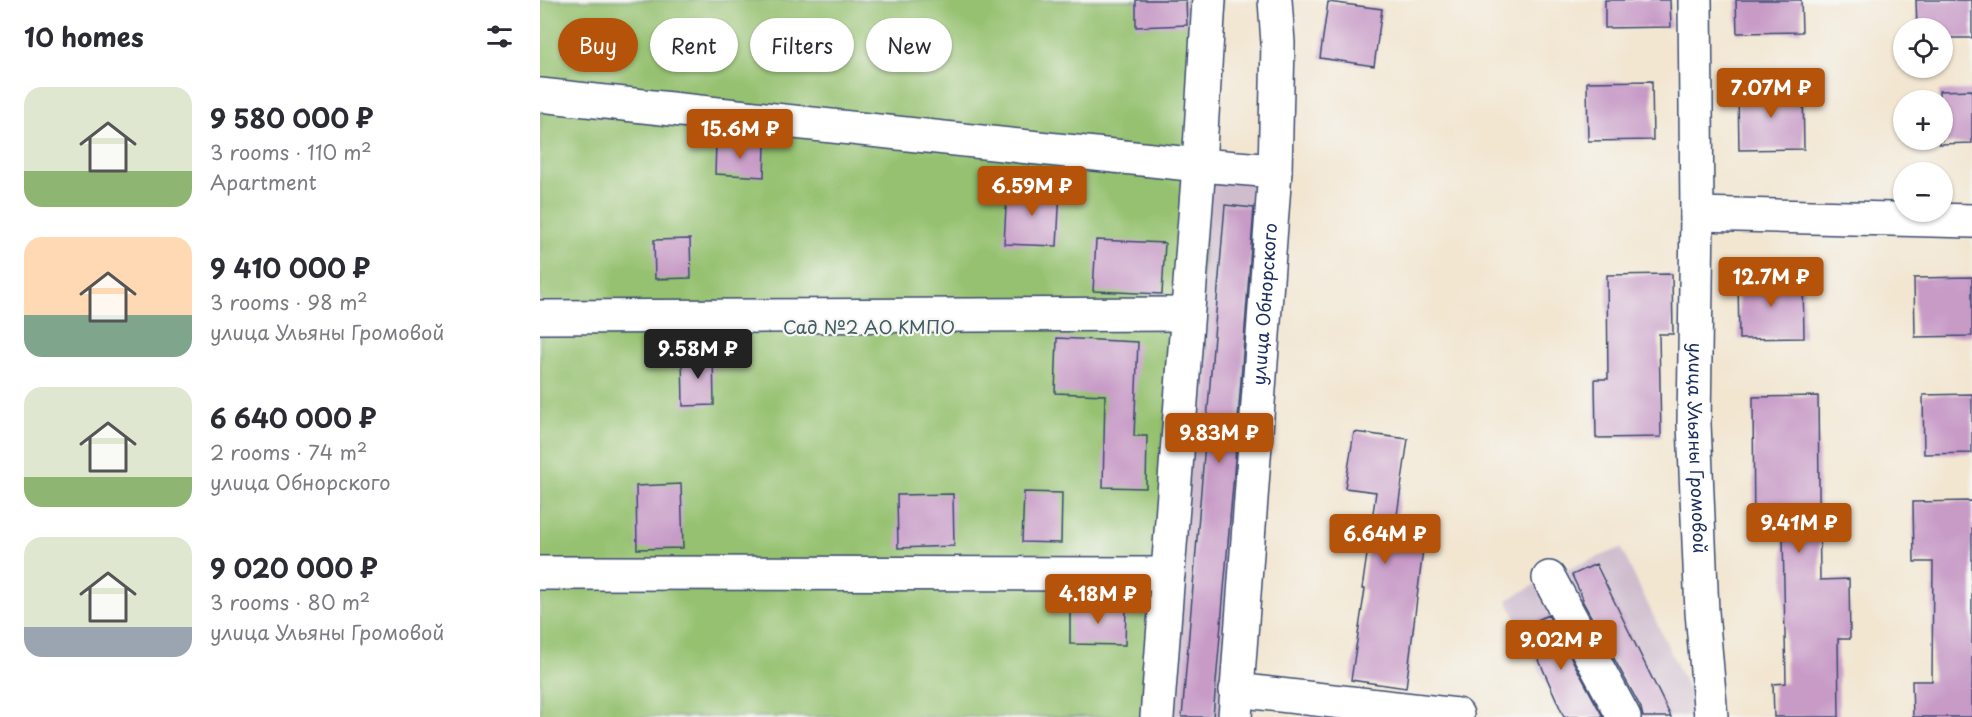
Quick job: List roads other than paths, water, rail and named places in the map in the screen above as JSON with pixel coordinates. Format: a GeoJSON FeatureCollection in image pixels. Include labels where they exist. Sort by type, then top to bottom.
{"type":"FeatureCollection","features":[{"type":"Feature","properties":{"kind":"street"},"geometry":{"type":"LineString","coordinates":[[1157,717],[1199,165],[1209,0]]}},
{"type":"Feature","properties":{"kind":"street","name":"улица Обнорского"},"geometry":{"type":"LineString","coordinates":[[1235,703],[1275,171],[1278,43],[1275,0]]}},
{"type":"Feature","properties":{"kind":"street","name":"улица Ульяны Громовой"},"geometry":{"type":"LineString","coordinates":[[1695,0],[1697,214],[1694,424],[1702,612],[1711,717]]}},
{"type":"Feature","properties":{"kind":"street"},"geometry":{"type":"LineString","coordinates":[[540,95],[1199,165],[1275,171]]}},
{"type":"Feature","properties":{"kind":"street"},"geometry":{"type":"LineString","coordinates":[[1697,214],[1972,221]]}},
{"type":"Feature","properties":{"kind":"street"},"geometry":{"type":"LineString","coordinates":[[540,317],[1187,314]]}},
{"type":"Feature","properties":{"kind":"street"},"geometry":{"type":"LineString","coordinates":[[540,573],[1168,574]]}},
{"type":"Feature","properties":{"kind":"street"},"geometry":{"type":"LineString","coordinates":[[1549,578],[1624,717]]}},
{"type":"Feature","properties":{"kind":"street"},"geometry":{"type":"LineString","coordinates":[[1235,703],[1457,715]]}},
{"type":"Feature","properties":{"kind":"park label","name":"Сад №2 АО КМПО"},"geometry":{"type":"Point","coordinates":[869,328]}}]}
